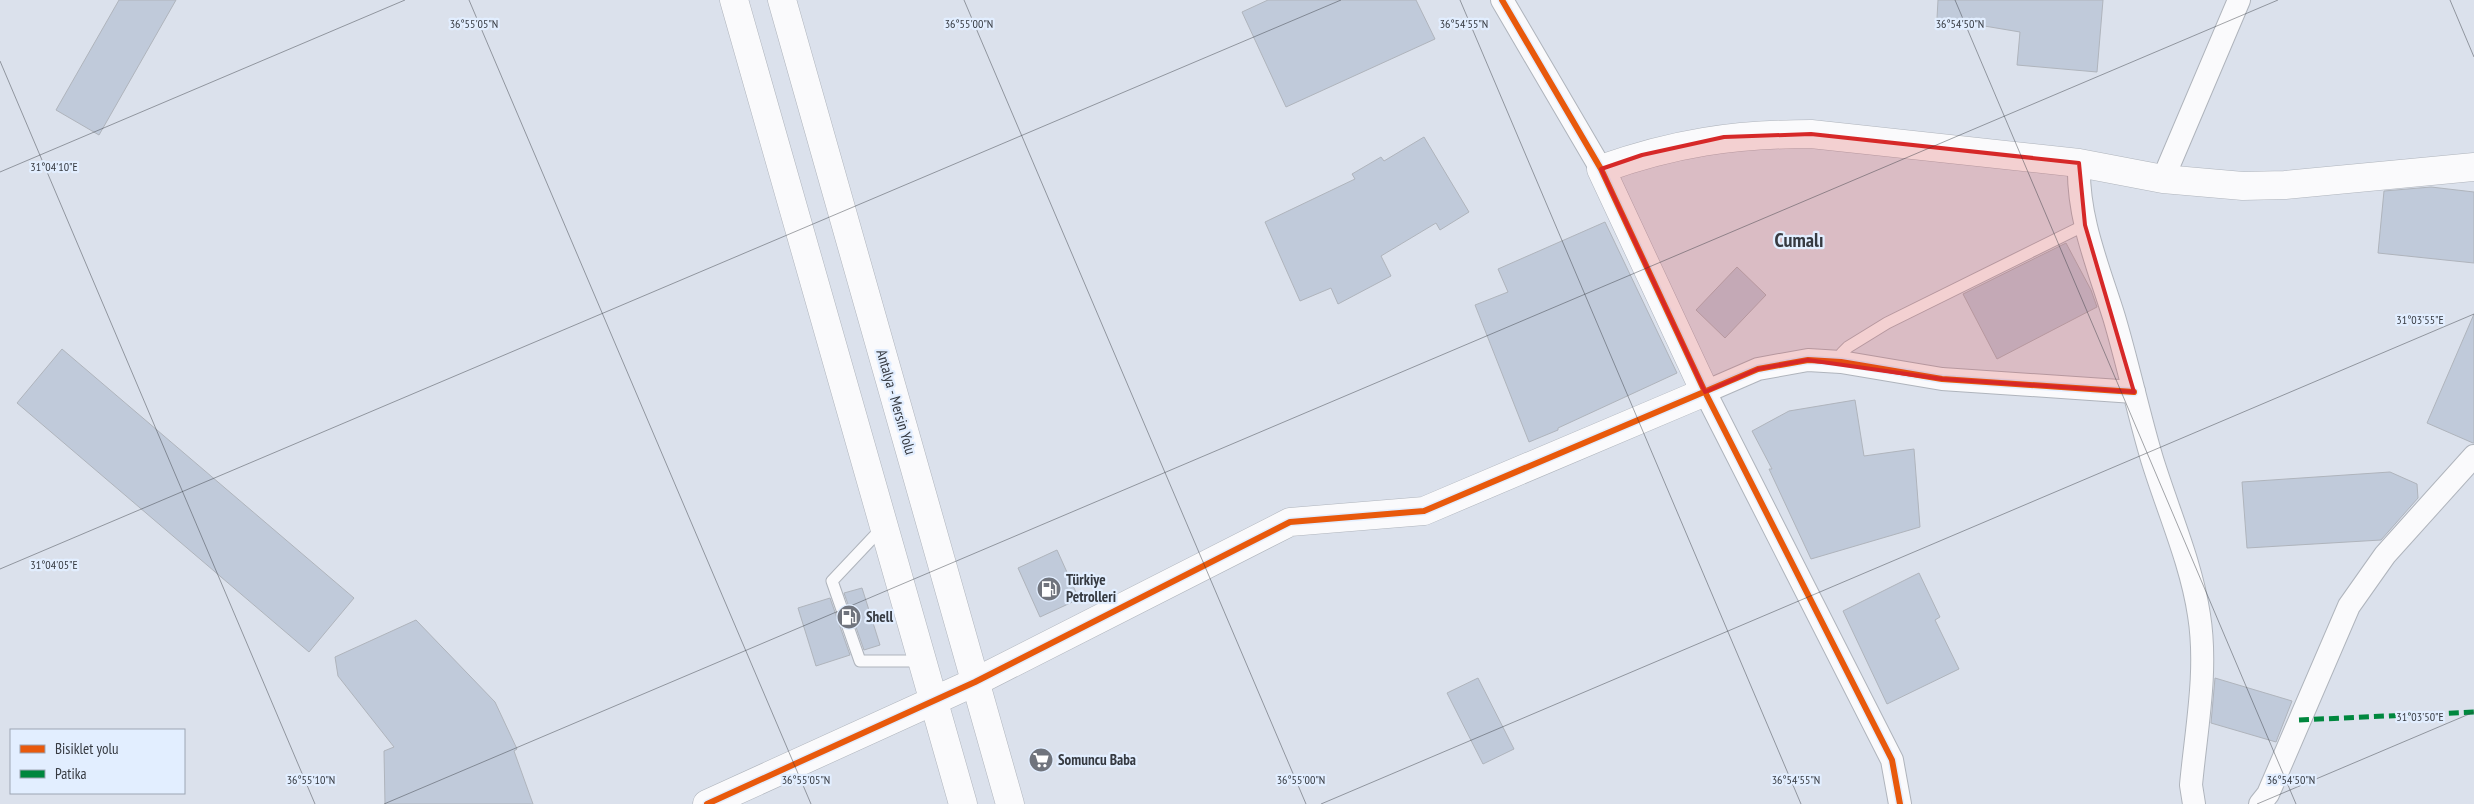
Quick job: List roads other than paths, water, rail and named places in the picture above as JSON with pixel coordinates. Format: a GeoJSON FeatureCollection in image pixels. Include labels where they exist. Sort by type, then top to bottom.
{"type":"FeatureCollection","features":[{"type":"Feature","properties":{"kind":"main road"},"geometry":{"type":"LineString","coordinates":[[734,0],[963,804]]}},
{"type":"Feature","properties":{"kind":"main road","name":"Antalya - Mersin Yolu"},"geometry":{"type":"LineString","coordinates":[[782,0],[1010,804]]}},
{"type":"Feature","properties":{"kind":"main road"},"geometry":{"type":"LineString","coordinates":[[707,804],[975,682],[1290,522],[1424,510],[1705,392],[1601,169],[1642,154],[1684,144],[1724,138],[1768,134],[1811,134],[2079,162],[2164,178],[2243,186],[2285,185],[2474,167]]}},
{"type":"Feature","properties":{"kind":"street"},"geometry":{"type":"LineString","coordinates":[[1502,0],[1601,169]]}},
{"type":"Feature","properties":{"kind":"street"},"geometry":{"type":"LineString","coordinates":[[2164,178],[2239,0]]}},
{"type":"Feature","properties":{"kind":"street"},"geometry":{"type":"LineString","coordinates":[[2079,162],[2079,187],[2085,225],[2114,319],[2153,460],[2191,580],[2199,616],[2202,651],[2191,785],[2194,804]]}},
{"type":"Feature","properties":{"kind":"street"},"geometry":{"type":"LineString","coordinates":[[1900,804],[1892,760],[1705,392],[1758,369],[1808,360],[1841,362],[1942,378],[2134,392]]}},
{"type":"Feature","properties":{"kind":"street"},"geometry":{"type":"LineString","coordinates":[[2260,804],[2268,794],[2349,606],[2385,555],[2474,456]]}},
{"type":"Feature","properties":{"kind":"lane"},"geometry":{"type":"LineString","coordinates":[[1841,362],[1842,353],[1848,347],[1887,323],[2085,225]]}},
{"type":"Feature","properties":{"kind":"lane"},"geometry":{"type":"LineString","coordinates":[[884,527],[832,581],[860,662],[921,660]]}},
{"type":"Feature","properties":{"kind":"place","name":"Türkiye Petrolleri"},"geometry":{"type":"Point","coordinates":[1049,589]}},
{"type":"Feature","properties":{"kind":"place","name":"Shell"},"geometry":{"type":"Point","coordinates":[849,617]}},
{"type":"Feature","properties":{"kind":"place","name":"Somuncu Baba"},"geometry":{"type":"Point","coordinates":[1041,760]}},
{"type":"Feature","properties":{"kind":"district","name":"Cumalı"},"geometry":{"type":"Point","coordinates":[1799,240]}}]}
